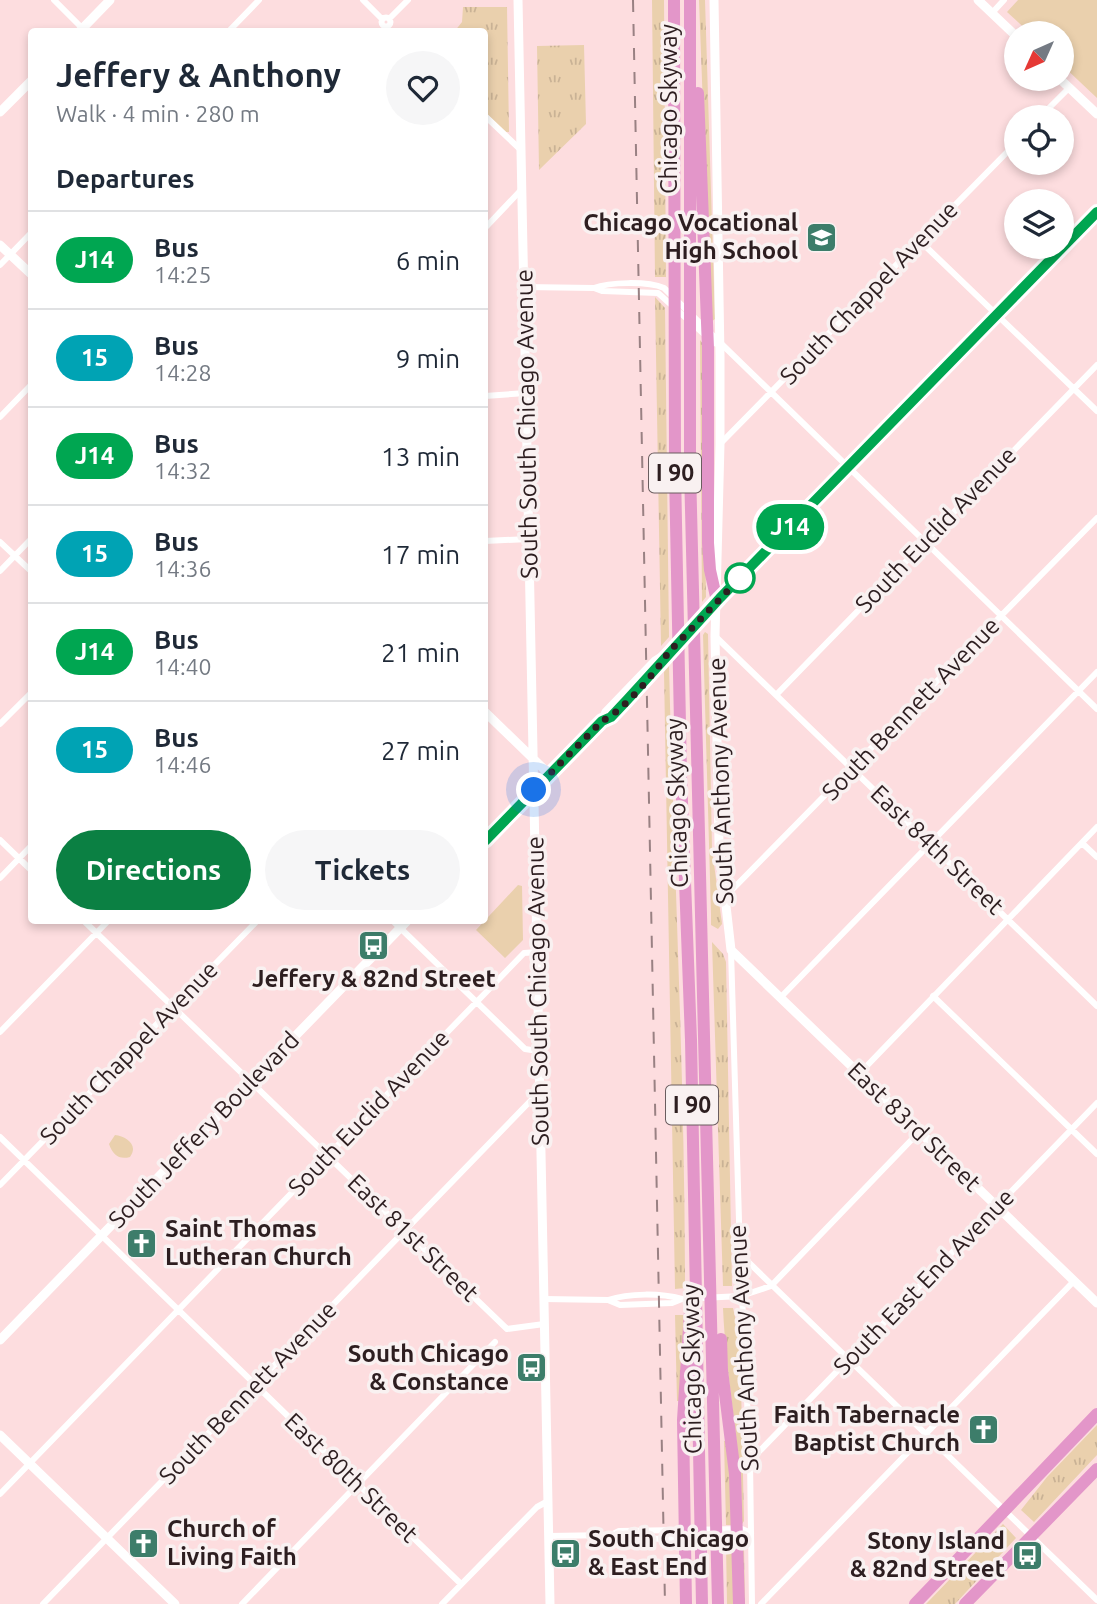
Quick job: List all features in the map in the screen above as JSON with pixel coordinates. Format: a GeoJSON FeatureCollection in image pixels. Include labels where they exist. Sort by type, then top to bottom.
{"type":"FeatureCollection","features":[{"type":"Feature","properties":{"kind":"highway","name":"Chicago Skyway"},"geometry":{"type":"LineString","coordinates":[[674,0],[678,627],[673,656],[687,924],[696,1286],[693,1315],[702,1604]]}},
{"type":"Feature","properties":{"kind":"highway","name":"Chicago Skyway"},"geometry":{"type":"LineString","coordinates":[[690,0],[693,611],[712,1286],[716,1314],[718,1604]]}},
{"type":"Feature","properties":{"kind":"highway"},"geometry":{"type":"LineString","coordinates":[[690,31],[698,53],[707,316],[714,346],[708,543],[710,570],[718,601]]}},
{"type":"Feature","properties":{"kind":"highway"},"geometry":{"type":"LineString","coordinates":[[716,1314],[735,1474],[739,1604]]}},
{"type":"Feature","properties":{"kind":"highway"},"geometry":{"type":"LineString","coordinates":[[686,1604],[683,1420],[693,1315]]}},
{"type":"Feature","properties":{"kind":"highway"},"geometry":{"type":"LineString","coordinates":[[915,1604],[1097,1414]]}},
{"type":"Feature","properties":{"kind":"highway"},"geometry":{"type":"LineString","coordinates":[[965,1604],[1097,1469]]}},
{"type":"Feature","properties":{"kind":"main road"},"geometry":{"type":"LineString","coordinates":[[85,28],[110,0]]}},
{"type":"Feature","properties":{"kind":"main road","name":"South South Chicago Avenue"},"geometry":{"type":"LineString","coordinates":[[518,0],[550,1604]]}},
{"type":"Feature","properties":{"kind":"main road","name":"South Anthony Avenue"},"geometry":{"type":"LineString","coordinates":[[714,0],[714,346],[720,444],[715,636],[719,844],[731,950]]}},
{"type":"Feature","properties":{"kind":"main road"},"geometry":{"type":"LineString","coordinates":[[978,0],[1004,25]]}},
{"type":"Feature","properties":{"kind":"main road"},"geometry":{"type":"LineString","coordinates":[[0,112],[28,84]]}},
{"type":"Feature","properties":{"kind":"main road"},"geometry":{"type":"LineString","coordinates":[[1072,91],[1097,114]]}},
{"type":"Feature","properties":{"kind":"main road"},"geometry":{"type":"LineString","coordinates":[[488,838],[602,721],[606,712],[655,661],[673,656],[718,601],[1097,212]]}},
{"type":"Feature","properties":{"kind":"main road"},"geometry":{"type":"LineString","coordinates":[[0,245],[28,271]]}},
{"type":"Feature","properties":{"kind":"main road"},"geometry":{"type":"LineString","coordinates":[[488,715],[549,774]]}},
{"type":"Feature","properties":{"kind":"main road","name":"South Jeffery Boulevard"},"geometry":{"type":"LineString","coordinates":[[0,1340],[404,924]]}},
{"type":"Feature","properties":{"kind":"main road","name":"East 83rd Street"},"geometry":{"type":"LineString","coordinates":[[731,950],[1097,1303]]}},
{"type":"Feature","properties":{"kind":"main road"},"geometry":{"type":"LineString","coordinates":[[0,1435],[175,1604]]}},
{"type":"Feature","properties":{"kind":"street"},"geometry":{"type":"LineString","coordinates":[[54,0],[81,28]]}},
{"type":"Feature","properties":{"kind":"street"},"geometry":{"type":"LineString","coordinates":[[232,28],[259,0]]}},
{"type":"Feature","properties":{"kind":"street"},"geometry":{"type":"LineString","coordinates":[[363,0],[384,24],[408,0]]}},
{"type":"Feature","properties":{"kind":"street"},"geometry":{"type":"LineString","coordinates":[[992,13],[1004,0]]}},
{"type":"Feature","properties":{"kind":"street"},"geometry":{"type":"LineString","coordinates":[[1052,105],[1066,91]]}},
{"type":"Feature","properties":{"kind":"street"},"geometry":{"type":"LineString","coordinates":[[488,119],[523,152]]}},
{"type":"Feature","properties":{"kind":"street","name":"South Chappel Avenue"},"geometry":{"type":"LineString","coordinates":[[720,444],[1004,155]]}},
{"type":"Feature","properties":{"kind":"street"},"geometry":{"type":"LineString","coordinates":[[488,225],[523,188]]}},
{"type":"Feature","properties":{"kind":"street"},"geometry":{"type":"LineString","coordinates":[[0,265],[28,236]]}},
{"type":"Feature","properties":{"kind":"street"},"geometry":{"type":"LineString","coordinates":[[920,241],[1097,411]]}},
{"type":"Feature","properties":{"kind":"street"},"geometry":{"type":"LineString","coordinates":[[524,287],[594,288],[602,291],[658,293],[714,343],[714,346],[771,393],[1097,709]]}},
{"type":"Feature","properties":{"kind":"street","name":"South Euclid Avenue"},"geometry":{"type":"LineString","coordinates":[[776,695],[1097,365]]}},
{"type":"Feature","properties":{"kind":"street"},"geometry":{"type":"LineString","coordinates":[[0,417],[28,388]]}},
{"type":"Feature","properties":{"kind":"street"},"geometry":{"type":"LineString","coordinates":[[488,396],[526,394]]}},
{"type":"Feature","properties":{"kind":"street","name":"South Bennett Avenue"},"geometry":{"type":"LineString","coordinates":[[724,898],[1097,518]]}},
{"type":"Feature","properties":{"kind":"street"},"geometry":{"type":"LineString","coordinates":[[488,541],[529,539]]}},
{"type":"Feature","properties":{"kind":"street"},"geometry":{"type":"LineString","coordinates":[[0,542],[28,568]]}},
{"type":"Feature","properties":{"kind":"street"},"geometry":{"type":"LineString","coordinates":[[0,571],[28,542]]}},
{"type":"Feature","properties":{"kind":"street","name":"East 84th Street"},"geometry":{"type":"LineString","coordinates":[[715,636],[1097,1006]]}},
{"type":"Feature","properties":{"kind":"street"},"geometry":{"type":"LineString","coordinates":[[780,998],[1097,672]]}},
{"type":"Feature","properties":{"kind":"street"},"geometry":{"type":"LineString","coordinates":[[0,724],[28,696]]}},
{"type":"Feature","properties":{"kind":"street"},"geometry":{"type":"LineString","coordinates":[[859,1073],[1097,827]]}},
{"type":"Feature","properties":{"kind":"street"},"geometry":{"type":"LineString","coordinates":[[0,840],[28,867]]}},
{"type":"Feature","properties":{"kind":"street"},"geometry":{"type":"LineString","coordinates":[[1082,843],[1097,857]]}},
{"type":"Feature","properties":{"kind":"street"},"geometry":{"type":"LineString","coordinates":[[0,878],[28,849]]}},
{"type":"Feature","properties":{"kind":"street","name":"East 81st Street"},"geometry":{"type":"LineString","coordinates":[[87,924],[507,1329],[544,1324]]}},
{"type":"Feature","properties":{"kind":"street"},"geometry":{"type":"LineString","coordinates":[[0,1032],[104,924]]}},
{"type":"Feature","properties":{"kind":"street","name":"South Chappel Avenue"},"geometry":{"type":"LineString","coordinates":[[0,1185],[254,924]]}},
{"type":"Feature","properties":{"kind":"street"},"geometry":{"type":"LineString","coordinates":[[396,924],[525,1049],[538,1051]]}},
{"type":"Feature","properties":{"kind":"street","name":"South Anthony Avenue"},"geometry":{"type":"LineString","coordinates":[[731,950],[741,1296],[750,1461],[752,1604]]}},
{"type":"Feature","properties":{"kind":"street","name":"South Euclid Avenue"},"geometry":{"type":"LineString","coordinates":[[0,1494],[524,953],[537,952]]}},
{"type":"Feature","properties":{"kind":"street"},"geometry":{"type":"LineString","coordinates":[[933,996],[1097,1154]]}},
{"type":"Feature","properties":{"kind":"street","name":"South Bennett Avenue"},"geometry":{"type":"LineString","coordinates":[[43,1604],[540,1091]]}},
{"type":"Feature","properties":{"kind":"street","name":"South East End Avenue"},"geometry":{"type":"LineString","coordinates":[[750,1461],[1097,1103]]}},
{"type":"Feature","properties":{"kind":"street"},"geometry":{"type":"LineString","coordinates":[[544,1299],[608,1300],[619,1297],[671,1296],[682,1299],[741,1296],[771,1286],[919,1132]]}},
{"type":"Feature","properties":{"kind":"street","name":"East 80th Street"},"geometry":{"type":"LineString","coordinates":[[0,1137],[461,1584]]}},
{"type":"Feature","properties":{"kind":"street"},"geometry":{"type":"LineString","coordinates":[[740,1254],[1097,1600]]}},
{"type":"Feature","properties":{"kind":"street"},"geometry":{"type":"LineString","coordinates":[[761,1604],[1074,1281]]}},
{"type":"Feature","properties":{"kind":"street"},"geometry":{"type":"LineString","coordinates":[[242,1604],[495,1342]]}},
{"type":"Feature","properties":{"kind":"street"},"geometry":{"type":"LineString","coordinates":[[442,1604],[537,1507],[548,1501]]}},
{"type":"Feature","properties":{"kind":"street"},"geometry":{"type":"LineString","coordinates":[[548,1536],[611,1535],[621,1539],[744,1538],[751,1533]]}},
{"type":"Feature","properties":{"kind":"green space"},"geometry":{"type":"Polygon","coordinates":[[[652,0],[664,0],[666,277],[655,277],[652,0]]]}},
{"type":"Feature","properties":{"kind":"green space"},"geometry":{"type":"Polygon","coordinates":[[[699,0],[705,0],[715,319],[711,322],[699,0]]]}},
{"type":"Feature","properties":{"kind":"green space"},"geometry":{"type":"Polygon","coordinates":[[[1018,0],[1097,0],[1097,98],[1074,76],[1074,21],[1017,21],[1007,12],[1018,0]]]}},
{"type":"Feature","properties":{"kind":"green space"},"geometry":{"type":"Polygon","coordinates":[[[463,7],[507,7],[509,132],[505,132],[488,115],[488,28],[457,28],[462,22],[463,7]]]}},
{"type":"Feature","properties":{"kind":"green space"},"geometry":{"type":"Polygon","coordinates":[[[584,45],[586,124],[539,170],[537,46],[584,45]]]}},
{"type":"Feature","properties":{"kind":"green space"},"geometry":{"type":"Polygon","coordinates":[[[655,297],[665,308],[669,637],[661,646],[655,297]]]}},
{"type":"Feature","properties":{"kind":"green space"},"geometry":{"type":"Polygon","coordinates":[[[700,340],[703,344],[706,597],[702,602],[700,340]]]}},
{"type":"Feature","properties":{"kind":"green space"},"geometry":{"type":"Polygon","coordinates":[[[705,632],[708,634],[712,849],[722,924],[718,929],[711,925],[705,632]]]}},
{"type":"Feature","properties":{"kind":"green space"},"geometry":{"type":"Polygon","coordinates":[[[669,666],[685,1210],[685,1288],[675,1289],[664,672],[669,666]]]}},
{"type":"Feature","properties":{"kind":"green space"},"geometry":{"type":"Polygon","coordinates":[[[518,885],[522,886],[523,940],[505,958],[476,930],[482,924],[488,924],[488,917],[518,885]]]}},
{"type":"Feature","properties":{"kind":"green space"},"geometry":{"type":"Polygon","coordinates":[[[712,942],[723,954],[726,962],[732,1286],[723,1286],[712,942]]]}},
{"type":"Feature","properties":{"kind":"green space"},"geometry":{"type":"Polygon","coordinates":[[[115,1135],[130,1142],[133,1149],[130,1157],[117,1156],[112,1151],[109,1144],[115,1135]]]}},
{"type":"Feature","properties":{"kind":"green space"},"geometry":{"type":"Polygon","coordinates":[[[723,1308],[733,1308],[740,1339],[742,1524],[739,1471],[723,1308]]]}},
{"type":"Feature","properties":{"kind":"green space"},"geometry":{"type":"Polygon","coordinates":[[[675,1315],[686,1315],[679,1401],[677,1401],[675,1315]]]}},
{"type":"Feature","properties":{"kind":"green space"},"geometry":{"type":"Polygon","coordinates":[[[1097,1425],[1097,1455],[1034,1522],[1021,1510],[1047,1477],[1097,1425]]]}},
{"type":"Feature","properties":{"kind":"green space"},"geometry":{"type":"Polygon","coordinates":[[[724,1441],[730,1475],[732,1525],[726,1525],[724,1441]]]}},
{"type":"Feature","properties":{"kind":"green space"},"geometry":{"type":"Polygon","coordinates":[[[1003,1524],[1016,1538],[955,1604],[926,1604],[1003,1524]]]}},
{"type":"Feature","properties":{"kind":"green space"},"geometry":{"type":"Polygon","coordinates":[[[726,1544],[744,1545],[745,1604],[727,1604],[726,1544]]]}},
{"type":"Feature","properties":{"kind":"railway"},"geometry":{"type":"LineString","coordinates":[[633,0],[665,1604]]}},
{"type":"Feature","properties":{"kind":"bus line","name":"J14"},"geometry":{"type":"LineString","coordinates":[[488,838],[602,721],[611,717],[720,598],[1097,212]]}},
{"type":"Feature","properties":{"kind":"place","name":"Chicago Vocational High School"},"geometry":{"type":"Point","coordinates":[821,237]}},
{"type":"Feature","properties":{"kind":"place","name":"Jeffery & 82nd Street"},"geometry":{"type":"Point","coordinates":[374,945]}},
{"type":"Feature","properties":{"kind":"place","name":"Saint Thomas Lutheran Church"},"geometry":{"type":"Point","coordinates":[142,1243]}},
{"type":"Feature","properties":{"kind":"place","name":"South Chicago & Constance"},"geometry":{"type":"Point","coordinates":[532,1368]}},
{"type":"Feature","properties":{"kind":"place","name":"Faith Tabernacle Baptist Church"},"geometry":{"type":"Point","coordinates":[983,1429]}},
{"type":"Feature","properties":{"kind":"place","name":"Church of Living Faith"},"geometry":{"type":"Point","coordinates":[144,1543]}},
{"type":"Feature","properties":{"kind":"place","name":"South Chicago & East End"},"geometry":{"type":"Point","coordinates":[565,1553]}},
{"type":"Feature","properties":{"kind":"place","name":"Stony Island & 82nd Street"},"geometry":{"type":"Point","coordinates":[1028,1555]}},
{"type":"Feature","properties":{"kind":"route"},"geometry":{"type":"LineString","coordinates":[[534,790],[602,721],[611,717],[740,578]]}}]}
